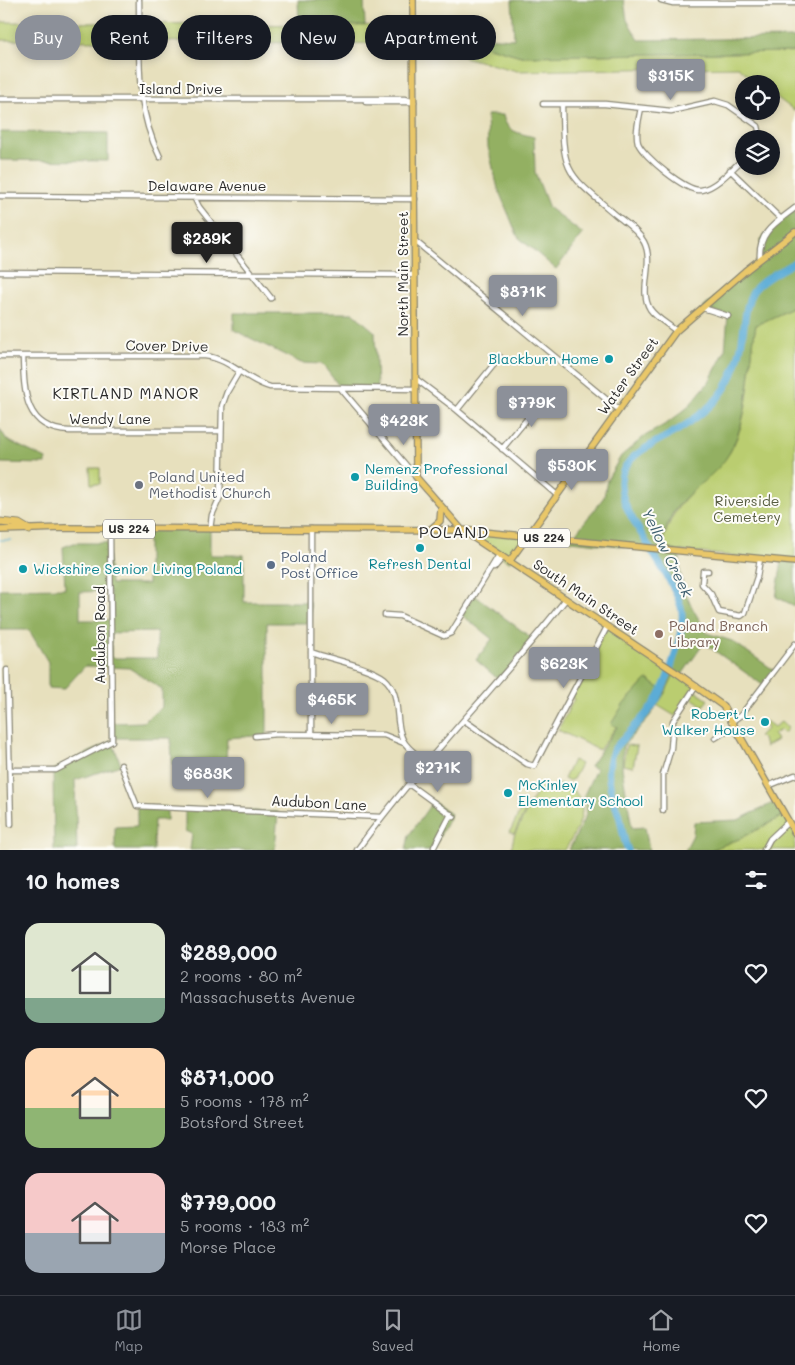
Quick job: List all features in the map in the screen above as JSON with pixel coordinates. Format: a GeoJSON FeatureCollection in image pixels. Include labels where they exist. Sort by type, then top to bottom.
{"type":"FeatureCollection","features":[{"type":"Feature","properties":{"kind":"highway"},"geometry":{"type":"LineString","coordinates":[[0,522],[19,524],[29,530]]}},
{"type":"Feature","properties":{"kind":"main road","name":"North Main Street"},"geometry":{"type":"LineString","coordinates":[[413,0],[416,477]]}},
{"type":"Feature","properties":{"kind":"main road","name":"Water Street"},"geometry":{"type":"LineString","coordinates":[[510,562],[618,409],[676,331],[760,258],[795,232]]}},
{"type":"Feature","properties":{"kind":"main road"},"geometry":{"type":"LineString","coordinates":[[416,477],[462,530]]}},
{"type":"Feature","properties":{"kind":"main road"},"geometry":{"type":"LineString","coordinates":[[429,530],[440,521],[441,508]]}},
{"type":"Feature","properties":{"kind":"main road","name":"US 224"},"geometry":{"type":"LineString","coordinates":[[0,530],[110,528],[462,530],[795,562]]}},
{"type":"Feature","properties":{"kind":"main road","name":"South Main Street"},"geometry":{"type":"LineString","coordinates":[[462,530],[655,658],[723,706],[795,834]]}},
{"type":"Feature","properties":{"kind":"street"},"geometry":{"type":"LineString","coordinates":[[139,0],[141,100],[149,134],[160,157]]}},
{"type":"Feature","properties":{"kind":"street"},"geometry":{"type":"LineString","coordinates":[[662,0],[673,3],[795,3]]}},
{"type":"Feature","properties":{"kind":"street","name":"Island Drive"},"geometry":{"type":"LineString","coordinates":[[0,99],[406,100],[414,102]]}},
{"type":"Feature","properties":{"kind":"street"},"geometry":{"type":"LineString","coordinates":[[543,104],[604,104],[671,111],[706,102],[720,102],[758,126],[759,130]]}},
{"type":"Feature","properties":{"kind":"street"},"geometry":{"type":"LineString","coordinates":[[562,104],[563,152],[568,170],[579,184],[642,239],[648,257],[648,305],[656,316],[676,331]]}},
{"type":"Feature","properties":{"kind":"street"},"geometry":{"type":"LineString","coordinates":[[641,108],[637,137],[641,149],[684,187],[695,191],[706,189],[735,166]]}},
{"type":"Feature","properties":{"kind":"street"},"geometry":{"type":"LineString","coordinates":[[730,170],[781,219]]}},
{"type":"Feature","properties":{"kind":"street","name":"Delaware Avenue"},"geometry":{"type":"LineString","coordinates":[[0,196],[414,199]]}},
{"type":"Feature","properties":{"kind":"street"},"geometry":{"type":"LineString","coordinates":[[194,197],[199,207],[270,298]]}},
{"type":"Feature","properties":{"kind":"street"},"geometry":{"type":"LineString","coordinates":[[760,258],[761,239],[795,208]]}},
{"type":"Feature","properties":{"kind":"street"},"geometry":{"type":"LineString","coordinates":[[415,241],[618,409]]}},
{"type":"Feature","properties":{"kind":"street"},"geometry":{"type":"LineString","coordinates":[[0,272],[415,275]]}},
{"type":"Feature","properties":{"kind":"street"},"geometry":{"type":"LineString","coordinates":[[703,308],[728,316]]}},
{"type":"Feature","properties":{"kind":"street","name":"Cover Drive"},"geometry":{"type":"LineString","coordinates":[[0,356],[205,356],[225,361],[258,383],[270,387],[342,390],[416,389]]}},
{"type":"Feature","properties":{"kind":"street","name":"Wendy Lane"},"geometry":{"type":"LineString","coordinates":[[24,356],[24,386],[28,404],[38,418],[52,427],[69,431],[221,431]]}},
{"type":"Feature","properties":{"kind":"street"},"geometry":{"type":"LineString","coordinates":[[456,410],[500,357]]}},
{"type":"Feature","properties":{"kind":"street"},"geometry":{"type":"LineString","coordinates":[[210,529],[212,516],[220,497],[221,431],[224,399],[240,370]]}},
{"type":"Feature","properties":{"kind":"street"},"geometry":{"type":"LineString","coordinates":[[416,379],[557,495]]}},
{"type":"Feature","properties":{"kind":"street"},"geometry":{"type":"LineString","coordinates":[[342,390],[364,417],[377,428],[416,477]]}},
{"type":"Feature","properties":{"kind":"street"},"geometry":{"type":"LineString","coordinates":[[502,449],[547,395]]}},
{"type":"Feature","properties":{"kind":"street","name":"Audubon Road"},"geometry":{"type":"LineString","coordinates":[[11,770],[60,768],[112,741],[110,528]]}},
{"type":"Feature","properties":{"kind":"street"},"geometry":{"type":"LineString","coordinates":[[311,529],[311,734]]}},
{"type":"Feature","properties":{"kind":"street"},"geometry":{"type":"LineString","coordinates":[[386,615],[400,616],[444,636],[451,633],[491,568],[501,556]]}},
{"type":"Feature","properties":{"kind":"street"},"geometry":{"type":"LineString","coordinates":[[708,571],[702,573],[702,584],[711,594],[719,612],[741,616],[745,612],[757,577],[760,559]]}},
{"type":"Feature","properties":{"kind":"street"},"geometry":{"type":"LineString","coordinates":[[358,850],[381,817],[465,721],[566,599]]}},
{"type":"Feature","properties":{"kind":"street"},"geometry":{"type":"LineString","coordinates":[[465,721],[496,744],[533,766],[537,763],[607,627]]}},
{"type":"Feature","properties":{"kind":"street"},"geometry":{"type":"LineString","coordinates":[[715,738],[741,715],[795,644]]}},
{"type":"Feature","properties":{"kind":"street"},"geometry":{"type":"LineString","coordinates":[[311,652],[375,673],[386,680],[395,694],[398,728],[404,743]]}},
{"type":"Feature","properties":{"kind":"street"},"geometry":{"type":"LineString","coordinates":[[7,670],[11,824]]}},
{"type":"Feature","properties":{"kind":"street"},"geometry":{"type":"LineString","coordinates":[[663,810],[663,776],[671,748],[673,722],[696,686]]}},
{"type":"Feature","properties":{"kind":"street"},"geometry":{"type":"LineString","coordinates":[[254,736],[311,734],[384,735],[404,743],[428,764]]}},
{"type":"Feature","properties":{"kind":"street","name":"Audubon Lane"},"geometry":{"type":"LineString","coordinates":[[121,765],[137,806],[381,817]]}},
{"type":"Feature","properties":{"kind":"street"},"geometry":{"type":"LineString","coordinates":[[768,786],[795,775]]}},
{"type":"Feature","properties":{"kind":"street"},"geometry":{"type":"LineString","coordinates":[[410,785],[453,816],[434,847]]}},
{"type":"Feature","properties":{"kind":"street"},"geometry":{"type":"LineString","coordinates":[[764,850],[770,839],[788,822]]}},
{"type":"Feature","properties":{"kind":"green space"},"geometry":{"type":"Polygon","coordinates":[[[298,0],[364,0],[365,26],[355,26],[355,15],[299,15],[298,0]]]}},
{"type":"Feature","properties":{"kind":"green space"},"geometry":{"type":"Polygon","coordinates":[[[512,0],[624,0],[627,20],[639,40],[795,38],[795,52],[521,56],[496,49],[496,38],[514,39],[512,0]]]}},
{"type":"Feature","properties":{"kind":"green space"},"geometry":{"type":"Polygon","coordinates":[[[0,22],[15,22],[15,40],[0,40],[0,22]]]}},
{"type":"Feature","properties":{"kind":"green space"},"geometry":{"type":"Polygon","coordinates":[[[81,23],[91,23],[91,41],[81,41],[81,23]]]}},
{"type":"Feature","properties":{"kind":"green space"},"geometry":{"type":"Polygon","coordinates":[[[168,24],[178,24],[178,42],[168,42],[168,24]]]}},
{"type":"Feature","properties":{"kind":"green space"},"geometry":{"type":"Polygon","coordinates":[[[271,25],[281,25],[281,43],[271,43],[271,25]]]}},
{"type":"Feature","properties":{"kind":"green space"},"geometry":{"type":"Polygon","coordinates":[[[355,25],[365,26],[365,44],[355,43],[355,25]]]}},
{"type":"Feature","properties":{"kind":"green space"},"geometry":{"type":"Polygon","coordinates":[[[496,49],[521,56],[795,52],[795,111],[780,100],[780,75],[748,75],[738,67],[517,71],[475,60],[496,60],[496,49]]]}},
{"type":"Feature","properties":{"kind":"green space"},"geometry":{"type":"Polygon","coordinates":[[[487,115],[503,115],[507,125],[514,131],[534,137],[535,172],[549,208],[583,234],[556,269],[518,237],[498,189],[488,147],[487,115]]]}},
{"type":"Feature","properties":{"kind":"green space"},"geometry":{"type":"Polygon","coordinates":[[[0,132],[108,133],[108,161],[0,160],[0,132]]]}},
{"type":"Feature","properties":{"kind":"green space"},"geometry":{"type":"Polygon","coordinates":[[[795,208],[795,307],[756,325],[748,390],[737,437],[725,460],[675,510],[668,524],[661,549],[680,551],[683,585],[690,603],[707,633],[732,641],[775,671],[764,686],[704,643],[681,676],[675,672],[665,693],[650,716],[623,746],[622,768],[632,828],[645,827],[649,850],[569,850],[586,815],[584,795],[596,769],[590,766],[617,727],[611,724],[623,705],[647,679],[662,690],[670,672],[682,626],[681,607],[676,592],[650,549],[570,541],[604,497],[607,480],[621,456],[645,436],[669,422],[687,408],[709,382],[725,351],[728,315],[703,308],[760,258],[761,239],[795,208]]]}},
{"type":"Feature","properties":{"kind":"green space","name":"Riverside Cemetery"},"geometry":{"type":"Polygon","coordinates":[[[795,307],[795,562],[661,549],[669,525],[678,507],[726,458],[737,437],[746,406],[756,325],[795,307]]]}},
{"type":"Feature","properties":{"kind":"green space"},"geometry":{"type":"Polygon","coordinates":[[[234,313],[353,313],[375,332],[377,389],[342,390],[322,364],[301,363],[234,330],[234,313]]]}},
{"type":"Feature","properties":{"kind":"green space"},"geometry":{"type":"Polygon","coordinates":[[[0,429],[7,440],[46,459],[46,464],[0,463],[0,429]]]}},
{"type":"Feature","properties":{"kind":"green space"},"geometry":{"type":"Polygon","coordinates":[[[90,468],[100,468],[100,484],[91,484],[90,468]]]}},
{"type":"Feature","properties":{"kind":"green space"},"geometry":{"type":"Polygon","coordinates":[[[148,529],[210,529],[210,555],[244,555],[244,602],[310,602],[311,623],[267,623],[267,735],[227,738],[226,768],[172,764],[171,738],[112,738],[112,723],[143,722],[162,707],[162,689],[129,668],[85,666],[64,689],[48,688],[48,662],[29,630],[0,630],[0,589],[65,588],[63,547],[74,543],[107,543],[111,584],[148,584],[148,529]],[[110,591],[80,592],[80,620],[110,620],[110,591]],[[157,632],[111,633],[111,658],[157,658],[157,632]]]}},
{"type":"Feature","properties":{"kind":"green space"},"geometry":{"type":"Polygon","coordinates":[[[462,530],[527,537],[509,562],[462,530]]]}},
{"type":"Feature","properties":{"kind":"green space"},"geometry":{"type":"Polygon","coordinates":[[[782,561],[795,562],[795,606],[776,597],[782,561]]]}},
{"type":"Feature","properties":{"kind":"green space"},"geometry":{"type":"Polygon","coordinates":[[[474,595],[533,639],[499,680],[476,660],[492,639],[462,615],[474,595]]]}},
{"type":"Feature","properties":{"kind":"green space"},"geometry":{"type":"Polygon","coordinates":[[[607,627],[669,668],[662,690],[647,679],[623,705],[612,724],[617,726],[599,750],[558,730],[574,699],[571,697],[607,627]]]}},
{"type":"Feature","properties":{"kind":"green space"},"geometry":{"type":"Polygon","coordinates":[[[675,671],[696,686],[694,690],[708,700],[703,706],[689,696],[675,716],[657,705],[675,671]]]}},
{"type":"Feature","properties":{"kind":"green space"},"geometry":{"type":"Polygon","coordinates":[[[766,721],[774,727],[781,722],[788,728],[784,733],[781,730],[773,734],[777,740],[765,747],[763,739],[758,736],[767,729],[764,723],[766,721]]]}},
{"type":"Feature","properties":{"kind":"green space"},"geometry":{"type":"Polygon","coordinates":[[[112,741],[121,765],[75,780],[77,850],[54,850],[53,770],[112,741]]]}},
{"type":"Feature","properties":{"kind":"green space"},"geometry":{"type":"Polygon","coordinates":[[[626,745],[637,746],[633,767],[623,765],[626,745]]]}},
{"type":"Feature","properties":{"kind":"green space"},"geometry":{"type":"Polygon","coordinates":[[[573,760],[581,764],[573,779],[568,781],[564,779],[573,760]]]}},
{"type":"Feature","properties":{"kind":"green space"},"geometry":{"type":"Polygon","coordinates":[[[541,782],[546,784],[544,789],[555,785],[570,787],[579,797],[582,804],[582,812],[577,828],[565,850],[511,850],[514,836],[541,782]]]}},
{"type":"Feature","properties":{"kind":"green space"},"geometry":{"type":"Polygon","coordinates":[[[433,801],[451,814],[433,850],[406,850],[409,835],[433,801]]]}},
{"type":"Feature","properties":{"kind":"green space"},"geometry":{"type":"Polygon","coordinates":[[[777,801],[785,815],[739,839],[710,850],[685,850],[693,835],[694,822],[738,820],[777,801]]]}},
{"type":"Feature","properties":{"kind":"green space"},"geometry":{"type":"Polygon","coordinates":[[[524,803],[528,805],[514,834],[510,832],[524,803]]]}},
{"type":"Feature","properties":{"kind":"green space"},"geometry":{"type":"Polygon","coordinates":[[[137,806],[167,807],[167,820],[154,820],[153,850],[115,850],[115,827],[137,826],[137,806]]]}},
{"type":"Feature","properties":{"kind":"green space"},"geometry":{"type":"Polygon","coordinates":[[[185,808],[278,812],[275,850],[190,850],[192,834],[185,831],[185,808]]]}},
{"type":"Feature","properties":{"kind":"green space"},"geometry":{"type":"Polygon","coordinates":[[[785,815],[795,833],[795,850],[710,850],[739,839],[785,815]]]}},
{"type":"Feature","properties":{"kind":"waterway","name":"Yellow Creek"},"geometry":{"type":"LineString","coordinates":[[628,850],[610,784],[609,767],[611,758],[614,749],[656,701],[675,655],[682,616],[681,607],[674,590],[633,519],[623,497],[621,489],[623,471],[635,455],[690,422],[707,409],[720,395],[726,387],[737,361],[751,294],[773,274],[795,262]]}},
{"type":"Feature","properties":{"kind":"waterway"},"geometry":{"type":"LineString","coordinates":[[0,540],[11,540]]}},
{"type":"Feature","properties":{"kind":"place","name":"Blackburn Home"},"geometry":{"type":"Point","coordinates":[609,359]}},
{"type":"Feature","properties":{"kind":"place","name":"Nemenz Professional Building"},"geometry":{"type":"Point","coordinates":[355,477]}},
{"type":"Feature","properties":{"kind":"place","name":"Poland United Methodist Church"},"geometry":{"type":"Point","coordinates":[139,485]}},
{"type":"Feature","properties":{"kind":"place","name":"Refresh Dental"},"geometry":{"type":"Point","coordinates":[420,548]}},
{"type":"Feature","properties":{"kind":"place","name":"Poland Post Office"},"geometry":{"type":"Point","coordinates":[271,565]}},
{"type":"Feature","properties":{"kind":"place","name":"Wickshire Senior Living Poland"},"geometry":{"type":"Point","coordinates":[23,569]}},
{"type":"Feature","properties":{"kind":"place","name":"Poland Branch Library"},"geometry":{"type":"Point","coordinates":[659,634]}},
{"type":"Feature","properties":{"kind":"place","name":"Robert L. Walker House"},"geometry":{"type":"Point","coordinates":[765,722]}},
{"type":"Feature","properties":{"kind":"place","name":"McKinley Elementary School"},"geometry":{"type":"Point","coordinates":[508,793]}},
{"type":"Feature","properties":{"kind":"district","name":"KIRTLAND MANOR"},"geometry":{"type":"Point","coordinates":[126,394]}},
{"type":"Feature","properties":{"kind":"district","name":"POLAND"},"geometry":{"type":"Point","coordinates":[454,532]}}]}
